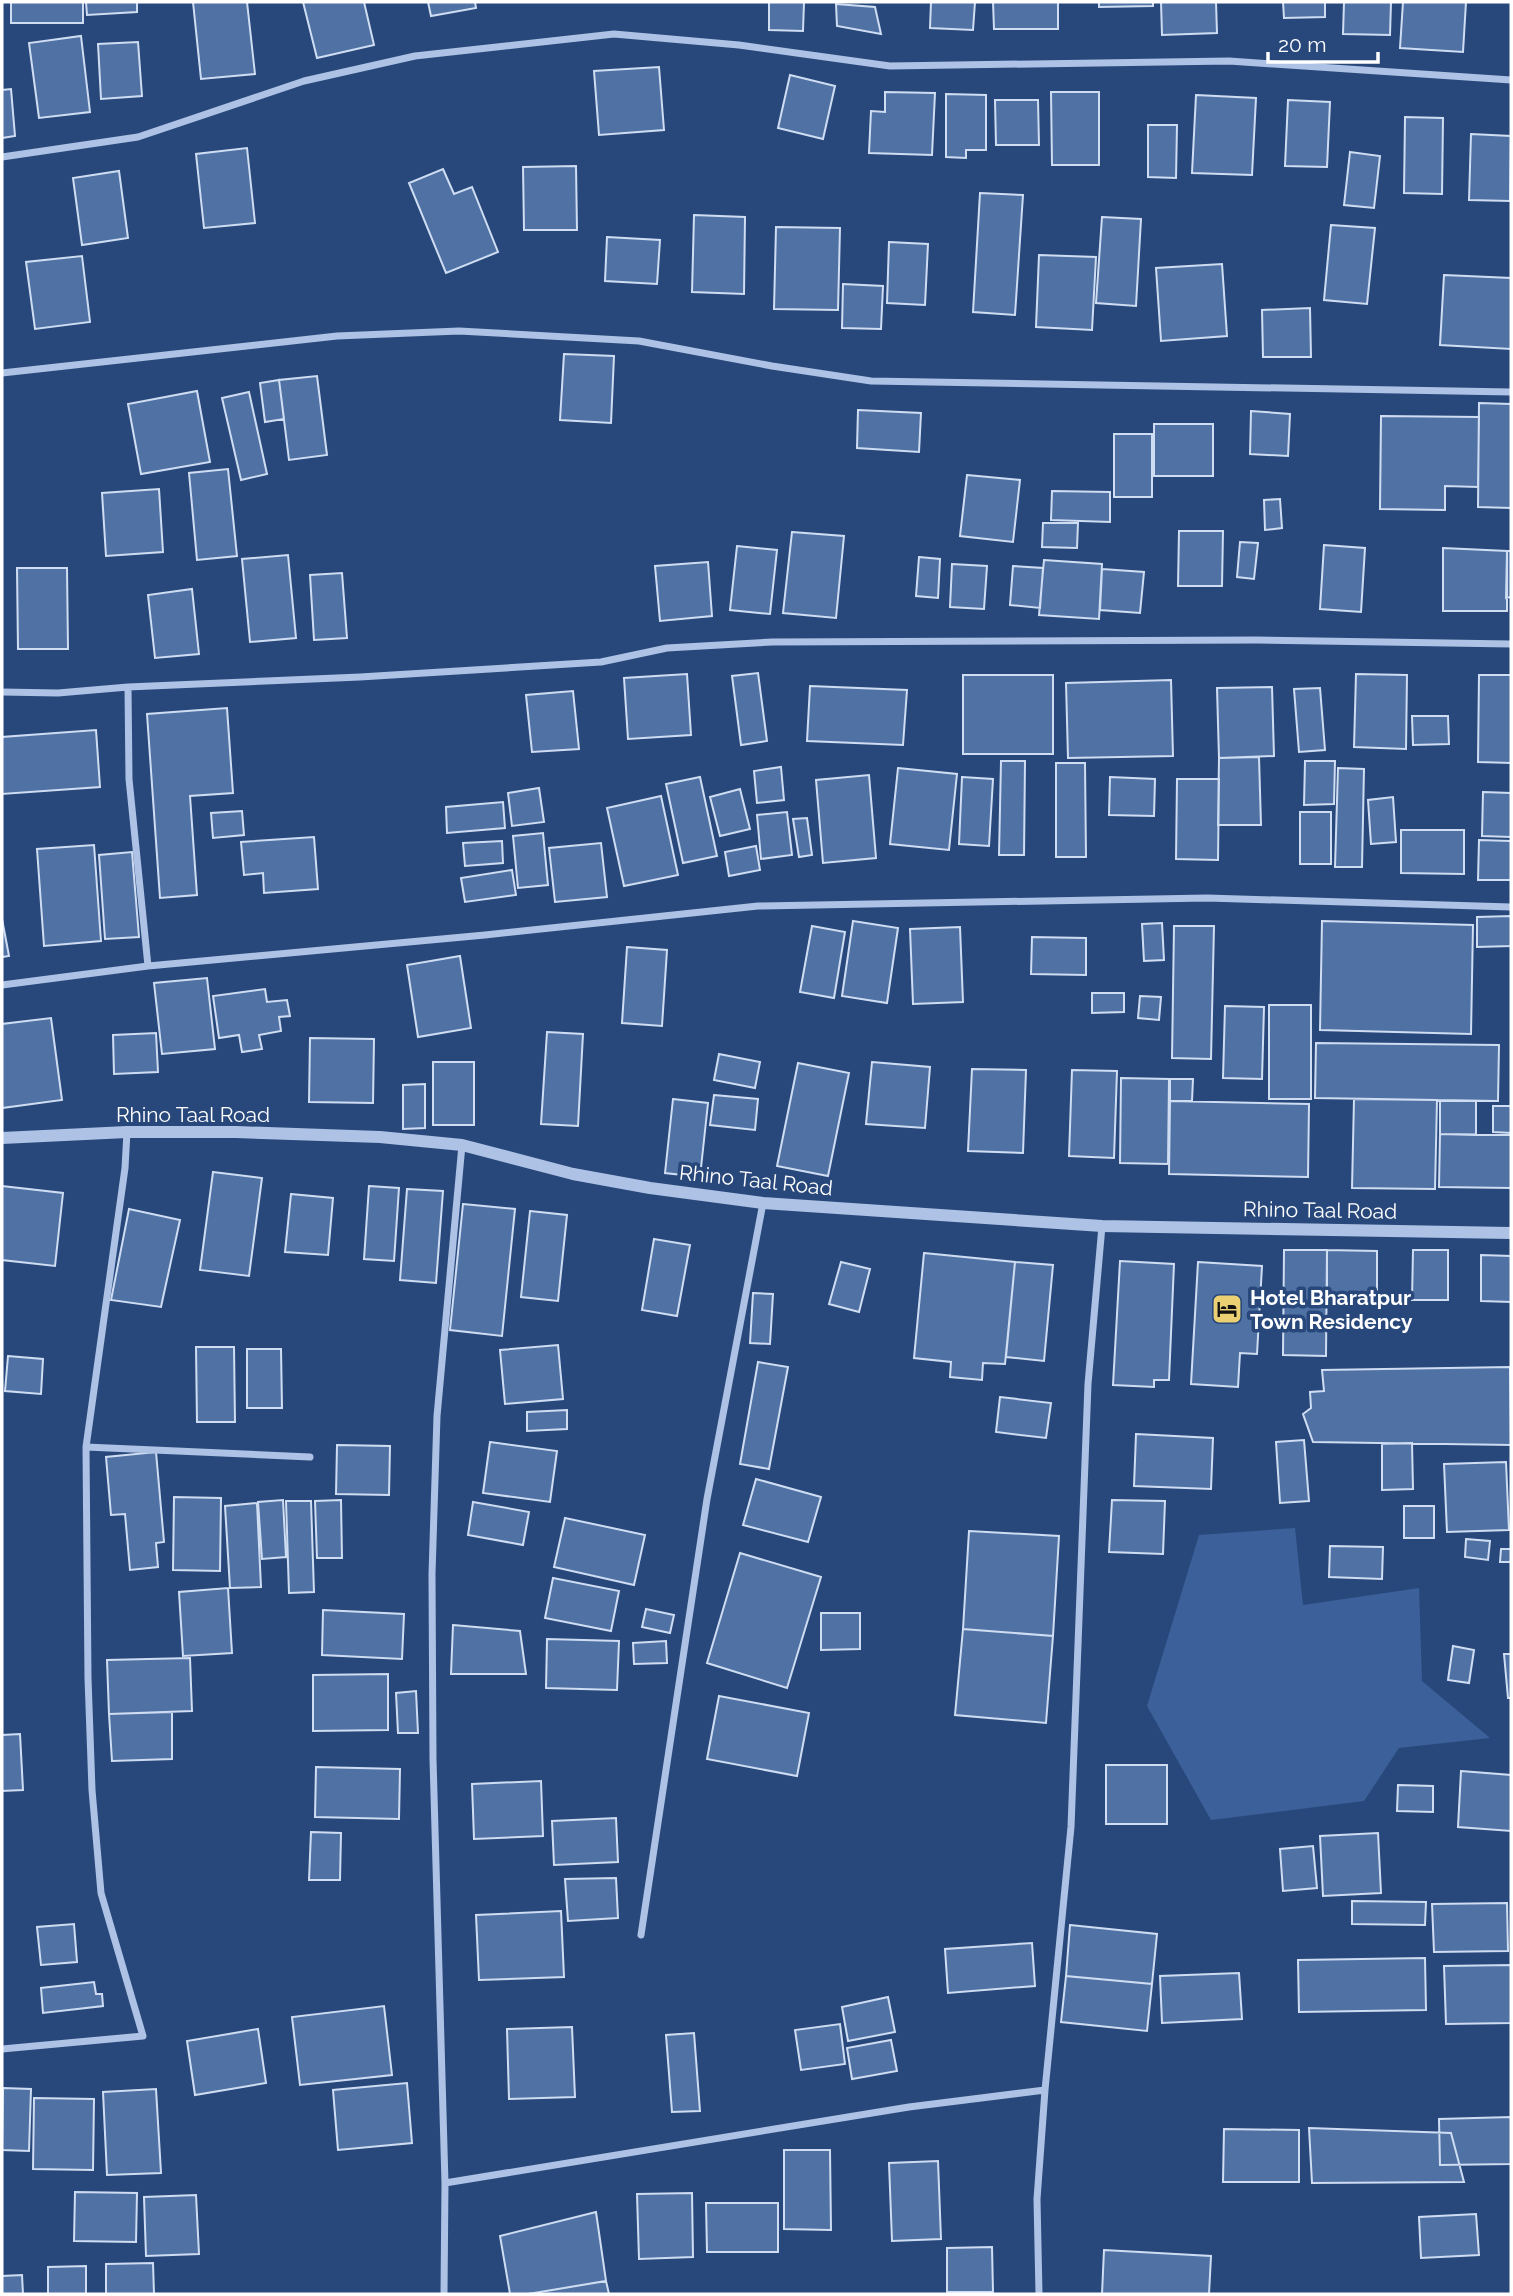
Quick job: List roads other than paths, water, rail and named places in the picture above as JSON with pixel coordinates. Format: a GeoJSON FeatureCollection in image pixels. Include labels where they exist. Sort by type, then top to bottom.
{"type":"FeatureCollection","features":[{"type":"Feature","properties":{"kind":"street"},"geometry":{"type":"LineString","coordinates":[[2,157],[138,137],[303,81],[415,57],[614,34],[739,45],[890,66],[1228,61],[1511,80]]}},
{"type":"Feature","properties":{"kind":"street"},"geometry":{"type":"LineString","coordinates":[[2,373],[337,335],[459,331],[639,341],[871,381],[1511,392]]}},
{"type":"Feature","properties":{"kind":"street"},"geometry":{"type":"LineString","coordinates":[[2,692],[58,693],[601,662],[667,648],[772,642],[1256,640],[1511,644]]}},
{"type":"Feature","properties":{"kind":"street"},"geometry":{"type":"LineString","coordinates":[[128,687],[130,779],[148,966]]}},
{"type":"Feature","properties":{"kind":"street"},"geometry":{"type":"LineString","coordinates":[[2,985],[148,966],[485,935],[758,906],[1207,898],[1511,907]]}},
{"type":"Feature","properties":{"kind":"street"},"geometry":{"type":"LineString","coordinates":[[2,2049],[143,2036],[101,1893],[92,1790],[88,1678],[86,1447],[125,1168],[127,1132]]}},
{"type":"Feature","properties":{"kind":"street","name":"Rhino Taal Road"},"geometry":{"type":"LineString","coordinates":[[2,1138],[127,1132],[236,1132],[380,1137],[462,1144],[573,1174],[650,1188],[763,1203],[1102,1226],[1511,1233]]}},
{"type":"Feature","properties":{"kind":"street"},"geometry":{"type":"LineString","coordinates":[[444,2294],[445,2183],[433,1759],[432,1574],[437,1416],[462,1144]]}},
{"type":"Feature","properties":{"kind":"street"},"geometry":{"type":"LineString","coordinates":[[641,1934],[707,1499],[763,1203]]}},
{"type":"Feature","properties":{"kind":"street"},"geometry":{"type":"LineString","coordinates":[[1039,2294],[1037,2199],[1071,1828],[1088,1384],[1102,1226]]}},
{"type":"Feature","properties":{"kind":"street"},"geometry":{"type":"LineString","coordinates":[[86,1447],[310,1457]]}},
{"type":"Feature","properties":{"kind":"street"},"geometry":{"type":"LineString","coordinates":[[445,2183],[909,2107],[1045,2090]]}},
{"type":"Feature","properties":{"kind":"place","name":"Hotel Bharatpur Town Residency"},"geometry":{"type":"Point","coordinates":[1227,1309]}}]}
